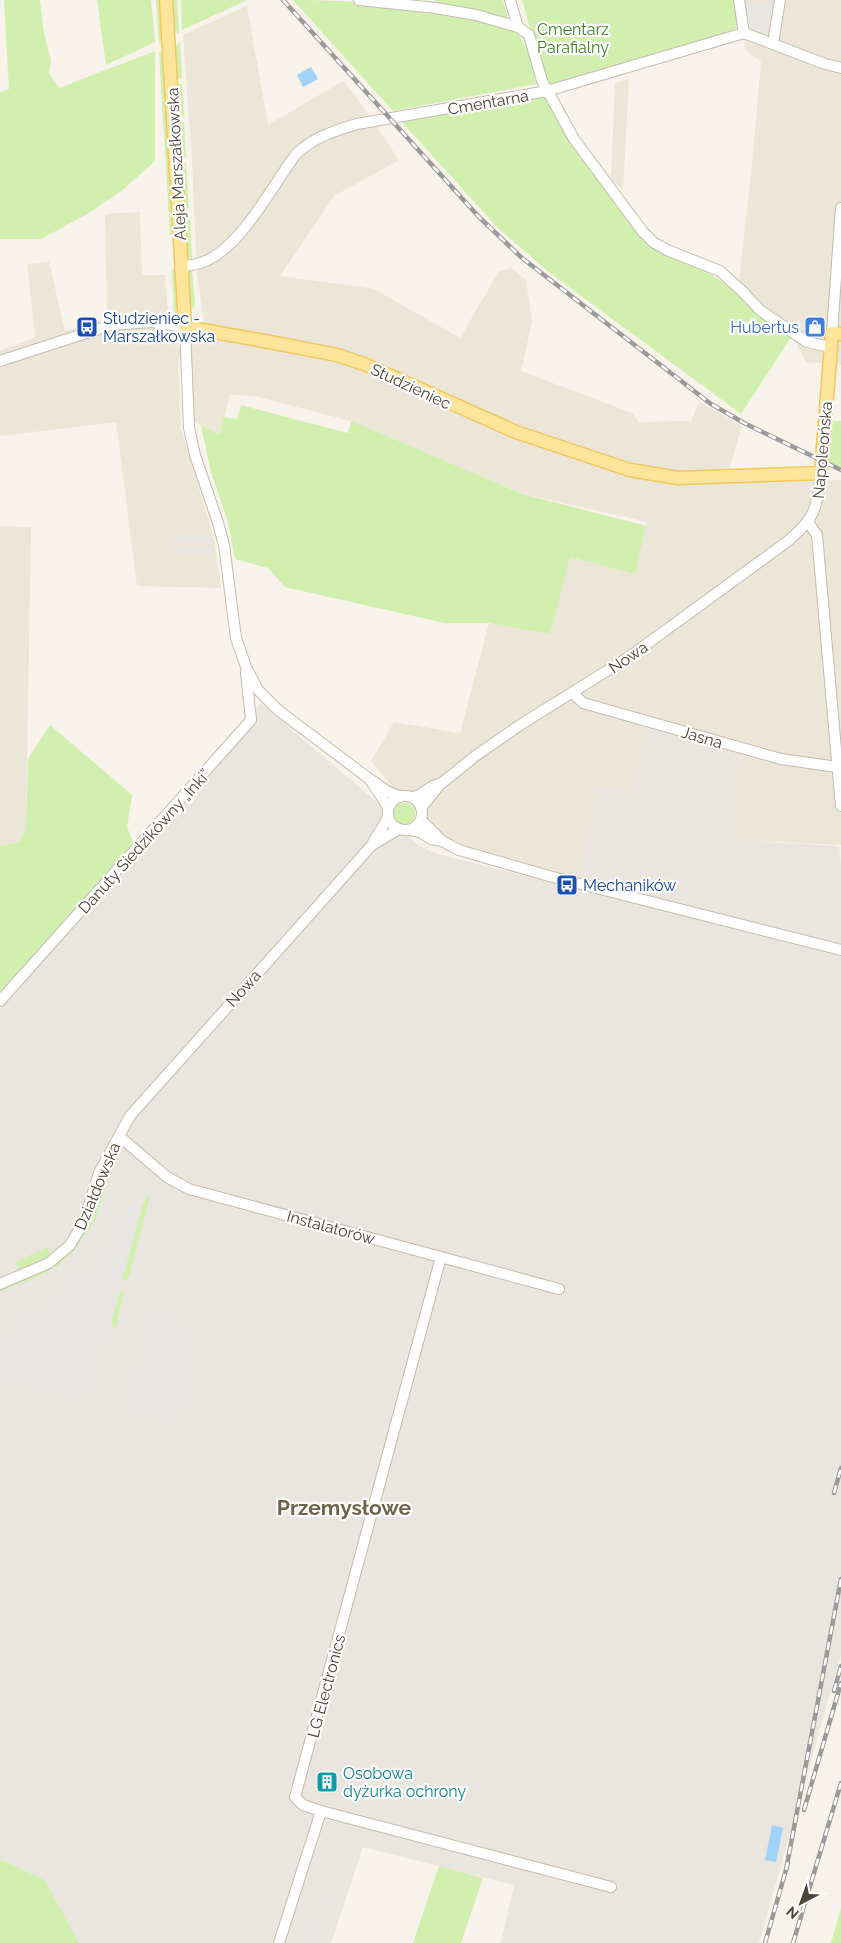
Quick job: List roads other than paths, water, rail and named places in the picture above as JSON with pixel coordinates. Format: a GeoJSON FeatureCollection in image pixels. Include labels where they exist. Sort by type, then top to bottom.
{"type":"FeatureCollection","features":[{"type":"Feature","properties":{"kind":"main road","name":"Aleja Marszałkowska"},"geometry":{"type":"LineString","coordinates":[[166,0],[185,328]]}},
{"type":"Feature","properties":{"kind":"main road","name":"Studzieniec"},"geometry":{"type":"LineString","coordinates":[[185,328],[259,340],[337,356],[364,364],[516,432],[630,470],[678,478],[821,473]]}},
{"type":"Feature","properties":{"kind":"main road","name":"Napoleońska"},"geometry":{"type":"LineString","coordinates":[[821,473],[830,347],[836,333]]}},
{"type":"Feature","properties":{"kind":"street"},"geometry":{"type":"LineString","coordinates":[[359,0],[432,4],[518,27],[529,35],[542,81],[574,139],[643,232],[666,250],[720,271],[761,311],[784,328],[807,342],[830,347]]}},
{"type":"Feature","properties":{"kind":"street"},"geometry":{"type":"LineString","coordinates":[[510,0],[518,27]]}},
{"type":"Feature","properties":{"kind":"street"},"geometry":{"type":"LineString","coordinates":[[739,0],[744,33],[825,64],[841,68]]}},
{"type":"Feature","properties":{"kind":"street"},"geometry":{"type":"LineString","coordinates":[[773,43],[780,0]]}},
{"type":"Feature","properties":{"kind":"street","name":"Cmentarna"},"geometry":{"type":"LineString","coordinates":[[182,267],[208,260],[236,237],[248,224],[296,154],[321,135],[357,124],[547,91],[744,33]]}},
{"type":"Feature","properties":{"kind":"street","name":"Napoleońska"},"geometry":{"type":"LineString","coordinates":[[836,333],[841,208]]}},
{"type":"Feature","properties":{"kind":"street","name":"Studzieniec"},"geometry":{"type":"LineString","coordinates":[[0,361],[111,325],[151,322],[185,328]]}},
{"type":"Feature","properties":{"kind":"street"},"geometry":{"type":"LineString","coordinates":[[185,328],[189,428],[195,456],[224,545],[236,638],[246,667],[258,690],[278,710],[370,780],[393,795],[416,800],[421,808],[421,820],[410,830]]}},
{"type":"Feature","properties":{"kind":"street","name":"Napoleońska"},"geometry":{"type":"LineString","coordinates":[[821,473],[817,504],[808,522],[817,535],[841,806]]}},
{"type":"Feature","properties":{"kind":"street","name":"Nowa"},"geometry":{"type":"LineString","coordinates":[[421,808],[442,783],[474,757],[659,635],[788,541],[808,522]]}},
{"type":"Feature","properties":{"kind":"street","name":"Danuty Siedzikówny „Inki”"},"geometry":{"type":"LineString","coordinates":[[0,1001],[251,720],[246,667]]}},
{"type":"Feature","properties":{"kind":"street","name":"Jasna"},"geometry":{"type":"LineString","coordinates":[[573,693],[583,703],[781,759],[837,767]]}},
{"type":"Feature","properties":{"kind":"street"},"geometry":{"type":"LineString","coordinates":[[370,780],[388,812],[392,824],[398,829],[420,832],[432,840],[442,841]]}},
{"type":"Feature","properties":{"kind":"street","name":"Nowa"},"geometry":{"type":"LineString","coordinates":[[406,797],[418,796],[433,786],[442,783]]}},
{"type":"Feature","properties":{"kind":"street"},"geometry":{"type":"LineString","coordinates":[[388,812],[392,801],[406,797]]}},
{"type":"Feature","properties":{"kind":"street","name":"Nowa"},"geometry":{"type":"LineString","coordinates":[[372,844],[374,837],[386,822],[388,812]]}},
{"type":"Feature","properties":{"kind":"street"},"geometry":{"type":"LineString","coordinates":[[421,820],[442,841],[459,850],[549,876],[841,950]]}},
{"type":"Feature","properties":{"kind":"street","name":"Nowa"},"geometry":{"type":"LineString","coordinates":[[119,1136],[130,1116],[143,1100],[372,844],[398,829]]}},
{"type":"Feature","properties":{"kind":"street","name":"Instalatorów"},"geometry":{"type":"LineString","coordinates":[[119,1136],[167,1177],[189,1189],[559,1289]]}},
{"type":"Feature","properties":{"kind":"street","name":"Działdowska"},"geometry":{"type":"LineString","coordinates":[[0,1284],[49,1263],[70,1245],[80,1230],[99,1173],[119,1136]]}},
{"type":"Feature","properties":{"kind":"street","name":"LG Electronics"},"geometry":{"type":"LineString","coordinates":[[441,1256],[295,1797],[303,1805],[321,1811],[611,1887]]}},
{"type":"Feature","properties":{"kind":"street"},"geometry":{"type":"LineString","coordinates":[[279,1943],[321,1811]]}},
{"type":"Feature","properties":{"kind":"water"},"geometry":{"type":"Polygon","coordinates":[[[311,67],[318,79],[303,87],[297,75],[311,67]]]}},
{"type":"Feature","properties":{"kind":"water"},"geometry":{"type":"Polygon","coordinates":[[[772,1825],[783,1828],[776,1862],[765,1860],[772,1825]]]}},
{"type":"Feature","properties":{"kind":"railway"},"geometry":{"type":"LineString","coordinates":[[283,0],[478,216],[522,258],[711,404],[744,423],[841,470]]}},
{"type":"Feature","properties":{"kind":"railway"},"geometry":{"type":"LineString","coordinates":[[834,1493],[841,1468]]}},
{"type":"Feature","properties":{"kind":"railway"},"geometry":{"type":"LineString","coordinates":[[786,1870],[841,1579]]}},
{"type":"Feature","properties":{"kind":"railway"},"geometry":{"type":"LineString","coordinates":[[834,1691],[841,1666]]}},
{"type":"Feature","properties":{"kind":"railway"},"geometry":{"type":"LineString","coordinates":[[804,1810],[841,1683]]}},
{"type":"Feature","properties":{"kind":"railway"},"geometry":{"type":"LineString","coordinates":[[793,1943],[841,1783]]}},
{"type":"Feature","properties":{"kind":"railway"},"geometry":{"type":"LineString","coordinates":[[765,1943],[788,1863]]}},
{"type":"Feature","properties":{"kind":"place","name":"Studzieniec - Marszałkowska"},"geometry":{"type":"Point","coordinates":[87,327]}},
{"type":"Feature","properties":{"kind":"place","name":"Hubertus"},"geometry":{"type":"Point","coordinates":[815,327]}},
{"type":"Feature","properties":{"kind":"place","name":"Mechaników"},"geometry":{"type":"Point","coordinates":[567,885]}},
{"type":"Feature","properties":{"kind":"place","name":"Osobowa dyżurka ochrony"},"geometry":{"type":"Point","coordinates":[327,1782]}},
{"type":"Feature","properties":{"kind":"district","name":"Przemysłowe"},"geometry":{"type":"Point","coordinates":[344,1508]}},
{"type":"Feature","properties":{"kind":"park label","name":"Cmentarz Parafialny"},"geometry":{"type":"Point","coordinates":[573,38]}}]}
